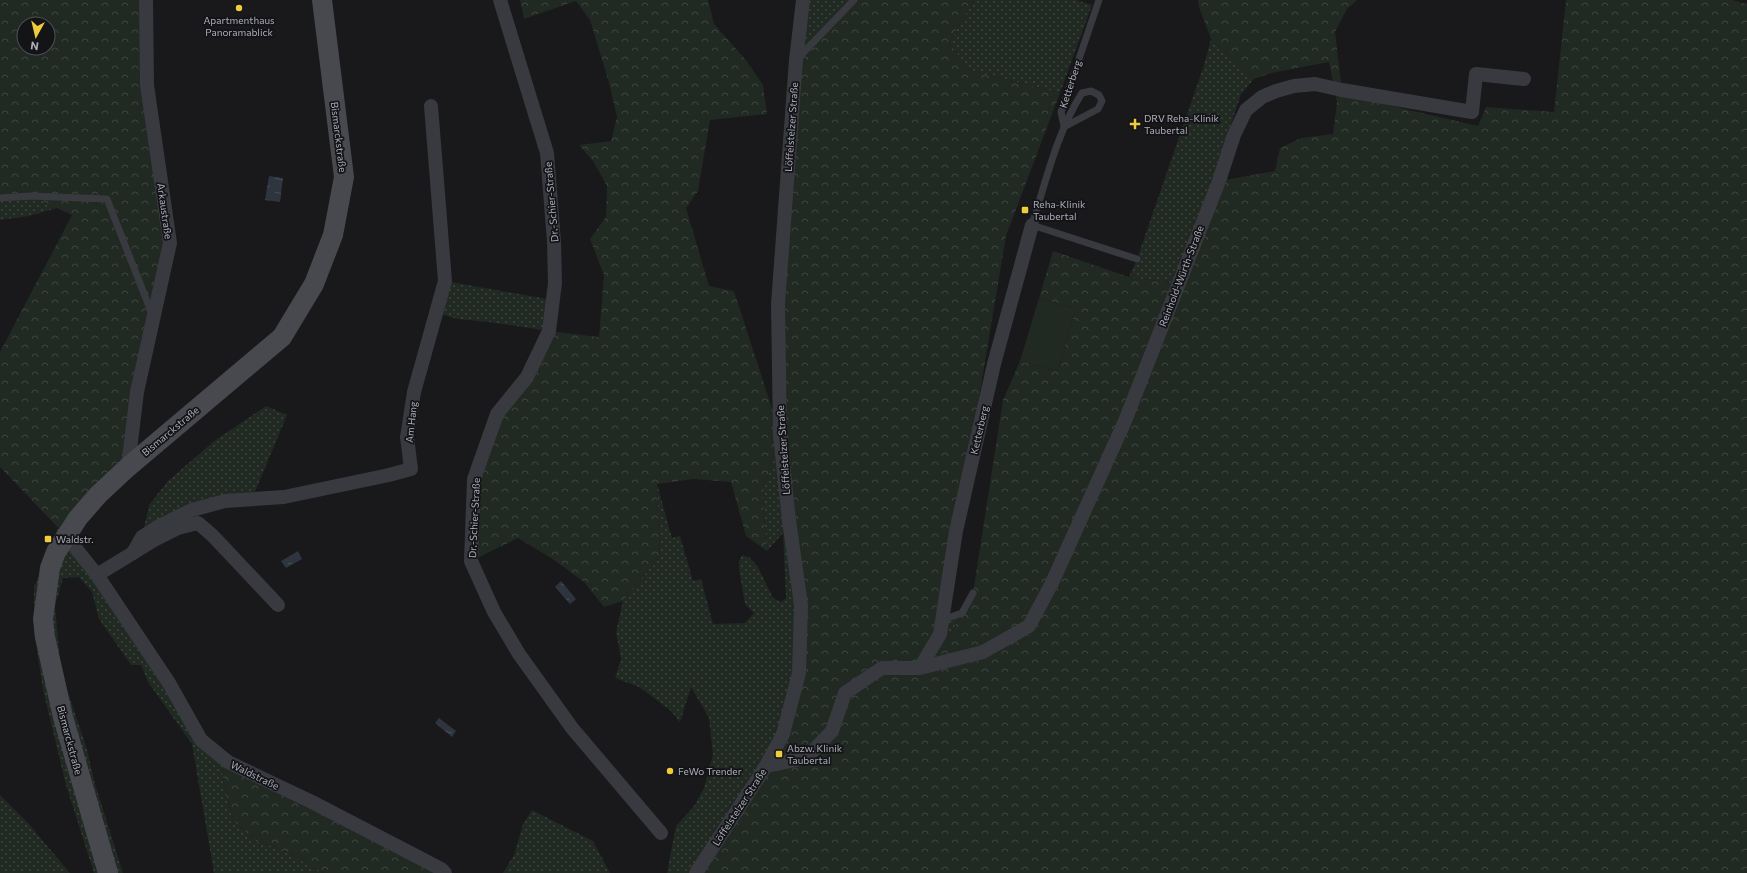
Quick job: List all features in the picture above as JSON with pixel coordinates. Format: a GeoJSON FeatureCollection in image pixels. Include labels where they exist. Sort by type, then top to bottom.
{"type":"FeatureCollection","features":[{"type":"Feature","properties":{"kind":"street","name":"Arkaustraße"},"geometry":{"type":"LineString","coordinates":[[128,467],[137,392],[170,243],[147,86],[146,0]]}},
{"type":"Feature","properties":{"kind":"street","name":"Bismarckstraße"},"geometry":{"type":"LineString","coordinates":[[108,873],[63,717],[45,637],[43,619],[50,568],[56,552],[66,536],[78,518],[93,500],[128,467],[282,337],[314,284],[333,235],[344,177],[322,0]]}},
{"type":"Feature","properties":{"kind":"street","name":"Dr.-Schier-Straße"},"geometry":{"type":"LineString","coordinates":[[500,0],[546,153],[554,242],[555,283],[549,331],[527,377],[498,414],[474,479],[471,561],[494,612],[519,654],[572,728],[661,833]]}},
{"type":"Feature","properties":{"kind":"street","name":"Löffelstelzer Straße"},"geometry":{"type":"LineString","coordinates":[[696,873],[766,766],[783,734],[799,673],[801,605],[789,520],[780,435],[778,304],[796,60],[803,0]]}},
{"type":"Feature","properties":{"kind":"street","name":"Reinhold-Würth-Straße"},"geometry":{"type":"LineString","coordinates":[[920,668],[983,652],[1029,626],[1051,585],[1125,421],[1218,181],[1234,135],[1246,110],[1262,97],[1276,91],[1294,86],[1315,84],[1472,112],[1476,74],[1524,79]]}},
{"type":"Feature","properties":{"kind":"street","name":"Am Hang"},"geometry":{"type":"LineString","coordinates":[[133,553],[142,537],[160,525],[192,510],[225,502],[284,497],[411,469],[407,437],[414,392],[445,281],[431,106]]}},
{"type":"Feature","properties":{"kind":"street","name":"Ketterberg"},"geometry":{"type":"LineString","coordinates":[[920,668],[940,634],[956,532],[994,364],[1032,225]]}},
{"type":"Feature","properties":{"kind":"street","name":"Am Hang"},"geometry":{"type":"LineString","coordinates":[[97,575],[154,540],[178,528],[198,523],[212,535],[278,605]]}},
{"type":"Feature","properties":{"kind":"street","name":"Waldstraße"},"geometry":{"type":"LineString","coordinates":[[66,536],[97,575],[169,683],[201,740],[228,762],[312,802],[441,869],[445,873]]}},
{"type":"Feature","properties":{"kind":"street"},"geometry":{"type":"LineString","coordinates":[[766,766],[806,758],[832,731],[845,693],[882,668],[920,668]]}},
{"type":"Feature","properties":{"kind":"lane"},"geometry":{"type":"LineString","coordinates":[[796,60],[854,0]]}},
{"type":"Feature","properties":{"kind":"lane","name":"Ketterberg"},"geometry":{"type":"LineString","coordinates":[[1032,225],[1064,127],[1061,112],[1098,0]]}},
{"type":"Feature","properties":{"kind":"lane"},"geometry":{"type":"LineString","coordinates":[[1091,91],[1099,95],[1102,101],[1098,109],[1064,127],[1072,109],[1082,93],[1091,91]]}},
{"type":"Feature","properties":{"kind":"lane"},"geometry":{"type":"LineString","coordinates":[[0,198],[31,196],[107,198],[154,318]]}},
{"type":"Feature","properties":{"kind":"lane"},"geometry":{"type":"LineString","coordinates":[[1032,225],[1137,259]]}},
{"type":"Feature","properties":{"kind":"lane"},"geometry":{"type":"LineString","coordinates":[[942,620],[962,613],[973,593]]}},
{"type":"Feature","properties":{"kind":"green space"},"geometry":{"type":"Polygon","coordinates":[[[0,0],[146,0],[147,86],[170,243],[128,467],[66,536],[0,467],[0,352],[72,215],[31,196],[0,198],[0,0]]]}},
{"type":"Feature","properties":{"kind":"green space"},"geometry":{"type":"Polygon","coordinates":[[[520,0],[708,0],[714,24],[746,60],[763,85],[767,114],[710,120],[698,191],[686,208],[709,286],[734,291],[780,433],[778,304],[796,60],[854,0],[974,0],[949,43],[970,70],[1060,93],[1006,236],[942,620],[921,666],[948,639],[973,593],[1003,400],[1020,361],[1057,371],[1076,309],[1039,298],[1053,251],[1129,277],[1178,284],[1219,181],[1275,171],[1280,148],[1301,138],[1333,134],[1337,102],[1329,62],[1271,73],[1254,79],[1211,39],[1199,7],[1198,0],[1357,0],[1347,9],[1335,32],[1342,90],[1345,95],[1478,126],[1486,107],[1554,112],[1566,0],[1732,0],[1747,4],[1747,873],[696,873],[766,766],[799,673],[801,605],[780,436],[762,495],[767,551],[746,536],[731,482],[694,479],[657,484],[660,556],[623,601],[604,607],[584,582],[554,560],[518,538],[471,561],[474,479],[497,414],[549,331],[599,337],[604,275],[590,239],[606,217],[607,186],[593,161],[579,145],[611,141],[617,117],[608,79],[590,20],[576,1],[524,19],[520,0]]]}},
{"type":"Feature","properties":{"kind":"green space"},"geometry":{"type":"Polygon","coordinates":[[[803,0],[854,0],[796,60],[803,0]]]}},
{"type":"Feature","properties":{"kind":"green space"},"geometry":{"type":"Polygon","coordinates":[[[974,0],[1077,0],[1092,5],[1060,93],[970,70],[949,43],[974,0]]]}},
{"type":"Feature","properties":{"kind":"green space"},"geometry":{"type":"Polygon","coordinates":[[[1211,39],[1254,79],[1241,94],[1178,284],[1129,277],[1137,259],[1204,65],[1211,39]]]}},
{"type":"Feature","properties":{"kind":"green space"},"geometry":{"type":"Polygon","coordinates":[[[31,196],[57,208],[29,216],[0,220],[0,198],[31,196]]]}},
{"type":"Feature","properties":{"kind":"green space"},"geometry":{"type":"Polygon","coordinates":[[[445,281],[553,300],[549,331],[457,319],[437,313],[445,281]]]}},
{"type":"Feature","properties":{"kind":"green space"},"geometry":{"type":"Polygon","coordinates":[[[1039,298],[1076,309],[1057,371],[1020,361],[1039,298]]]}},
{"type":"Feature","properties":{"kind":"green space"},"geometry":{"type":"Polygon","coordinates":[[[266,406],[287,415],[252,499],[225,501],[142,537],[149,505],[168,481],[213,442],[266,406]]]}},
{"type":"Feature","properties":{"kind":"green space"},"geometry":{"type":"Polygon","coordinates":[[[780,435],[789,520],[799,673],[783,734],[696,873],[667,873],[676,826],[694,806],[704,788],[713,755],[709,718],[691,687],[680,722],[670,710],[639,687],[615,678],[621,659],[616,632],[623,601],[660,556],[657,484],[672,538],[680,536],[693,581],[701,579],[713,624],[745,623],[754,613],[745,604],[739,569],[739,561],[742,555],[749,557],[758,567],[773,598],[781,602],[786,598],[783,533],[767,551],[762,495],[780,435]]]}},
{"type":"Feature","properties":{"kind":"green space"},"geometry":{"type":"Polygon","coordinates":[[[58,528],[66,536],[201,740],[228,762],[222,771],[227,799],[234,821],[256,841],[283,850],[324,873],[214,873],[192,744],[148,682],[141,665],[131,665],[99,619],[92,592],[79,577],[63,578],[55,606],[60,662],[68,693],[86,746],[95,784],[123,873],[94,873],[66,785],[43,690],[34,630],[34,587],[58,528]]]}},
{"type":"Feature","properties":{"kind":"green space"},"geometry":{"type":"Polygon","coordinates":[[[962,613],[948,639],[920,668],[942,620],[962,613]]]}},
{"type":"Feature","properties":{"kind":"green space"},"geometry":{"type":"Polygon","coordinates":[[[228,762],[445,873],[324,873],[283,850],[256,841],[234,821],[227,799],[222,771],[228,762]]]}},
{"type":"Feature","properties":{"kind":"green space"},"geometry":{"type":"Polygon","coordinates":[[[0,795],[28,823],[70,873],[0,873],[0,795]]]}},
{"type":"Feature","properties":{"kind":"green space"},"geometry":{"type":"Polygon","coordinates":[[[532,810],[593,841],[610,873],[503,873],[514,855],[523,824],[532,810]]]}},
{"type":"Feature","properties":{"kind":"water"},"geometry":{"type":"Polygon","coordinates":[[[269,176],[283,178],[280,202],[265,200],[269,176]]]}},
{"type":"Feature","properties":{"kind":"water"},"geometry":{"type":"Polygon","coordinates":[[[298,551],[302,559],[286,568],[281,561],[298,551]]]}},
{"type":"Feature","properties":{"kind":"water"},"geometry":{"type":"Polygon","coordinates":[[[561,581],[576,599],[570,604],[555,587],[561,581]]]}},
{"type":"Feature","properties":{"kind":"water"},"geometry":{"type":"Polygon","coordinates":[[[439,718],[456,731],[452,737],[435,723],[439,718]]]}},
{"type":"Feature","properties":{"kind":"place","name":"Apartmenthaus Panoramablick"},"geometry":{"type":"Point","coordinates":[239,8]}},
{"type":"Feature","properties":{"kind":"place","name":"DRV Reha-Klinik Taubertal"},"geometry":{"type":"Point","coordinates":[1135,124]}},
{"type":"Feature","properties":{"kind":"place","name":"Reha-Klinik Taubertal"},"geometry":{"type":"Point","coordinates":[1025,210]}},
{"type":"Feature","properties":{"kind":"place","name":"Waldstr."},"geometry":{"type":"Point","coordinates":[48,539]}},
{"type":"Feature","properties":{"kind":"place","name":"Abzw. Klinik Taubertal"},"geometry":{"type":"Point","coordinates":[779,754]}},
{"type":"Feature","properties":{"kind":"place","name":"FeWo Trender"},"geometry":{"type":"Point","coordinates":[670,771]}}]}
